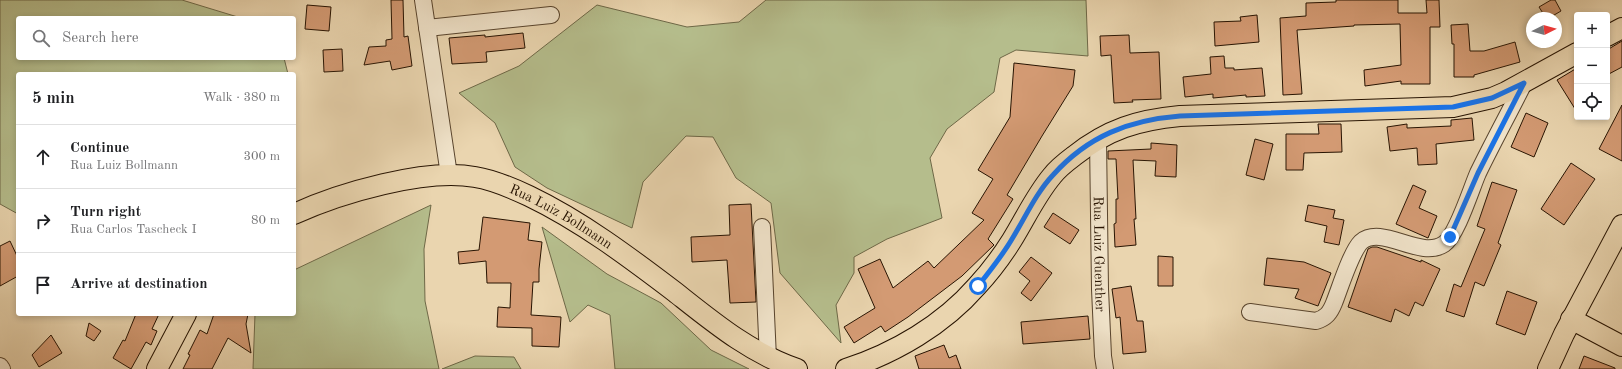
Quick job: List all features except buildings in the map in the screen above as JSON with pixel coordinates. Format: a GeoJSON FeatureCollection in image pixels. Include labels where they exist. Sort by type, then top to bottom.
{"type":"FeatureCollection","features":[{"type":"Feature","properties":{"kind":"main road"},"geometry":{"type":"LineString","coordinates":[[1610,34],[1622,28]]}},
{"type":"Feature","properties":{"kind":"main road"},"geometry":{"type":"LineString","coordinates":[[846,369],[864,363],[906,342],[932,326],[961,304],[996,264],[1052,175],[1067,161],[1098,139],[1126,125],[1164,117],[1453,107],[1492,98],[1524,83],[1574,55]]}},
{"type":"Feature","properties":{"kind":"main road","name":"Rua Luiz Bollmann"},"geometry":{"type":"LineString","coordinates":[[296,213],[334,198],[370,188],[421,178],[448,175],[471,176],[494,182],[517,190],[566,216],[649,272],[739,341],[768,358],[797,369]]}},
{"type":"Feature","properties":{"kind":"main road"},"geometry":{"type":"LineString","coordinates":[[1548,369],[1571,319],[1622,226]]}},
{"type":"Feature","properties":{"kind":"main road"},"geometry":{"type":"LineString","coordinates":[[157,369],[185,316]]}},
{"type":"Feature","properties":{"kind":"main road"},"geometry":{"type":"LineString","coordinates":[[1571,319],[1622,346]]}},
{"type":"Feature","properties":{"kind":"street"},"geometry":{"type":"LineString","coordinates":[[423,0],[448,175]]}},
{"type":"Feature","properties":{"kind":"street"},"geometry":{"type":"LineString","coordinates":[[427,28],[551,15]]}},
{"type":"Feature","properties":{"kind":"street"},"geometry":{"type":"LineString","coordinates":[[1250,312],[1316,321],[1324,319],[1332,307],[1355,251],[1361,242],[1369,238],[1378,237],[1413,246],[1435,247],[1444,244],[1450,237],[1455,227],[1478,173],[1524,83]]}},
{"type":"Feature","properties":{"kind":"street","name":"Rua Luiz Guenther"},"geometry":{"type":"LineString","coordinates":[[1098,139],[1100,289],[1105,369]]}},
{"type":"Feature","properties":{"kind":"street"},"geometry":{"type":"LineString","coordinates":[[762,227],[768,358]]}},
{"type":"Feature","properties":{"kind":"green space"},"geometry":{"type":"Polygon","coordinates":[[[0,0],[182,0],[234,16],[16,16],[16,60],[284,60],[288,72],[16,72],[16,213],[0,204],[0,0]]]}},
{"type":"Feature","properties":{"kind":"green space"},"geometry":{"type":"Polygon","coordinates":[[[766,0],[1086,0],[1088,56],[1016,50],[1000,58],[994,92],[947,129],[930,158],[942,218],[887,239],[854,257],[854,273],[836,305],[841,343],[780,273],[771,203],[736,178],[713,137],[686,136],[643,182],[632,228],[547,188],[515,167],[495,123],[459,93],[519,66],[597,5],[687,27],[739,22],[766,0]]]}},
{"type":"Feature","properties":{"kind":"green space"},"geometry":{"type":"Polygon","coordinates":[[[431,205],[424,249],[425,301],[439,369],[253,369],[255,316],[296,316],[296,269],[431,205]]]}},
{"type":"Feature","properties":{"kind":"green space"},"geometry":{"type":"Polygon","coordinates":[[[542,227],[607,274],[661,303],[711,350],[749,369],[615,369],[610,315],[588,305],[570,322],[542,227]]]}},
{"type":"Feature","properties":{"kind":"green space"},"geometry":{"type":"Polygon","coordinates":[[[475,356],[514,357],[521,369],[442,369],[475,356]]]}},
{"type":"Feature","properties":{"kind":"route"},"geometry":{"type":"LineString","coordinates":[[978,286],[996,264],[1052,175],[1081,150],[1098,139],[1126,125],[1157,118],[1180,116],[1453,107],[1492,98],[1524,83],[1478,173],[1450,237]]}}]}
